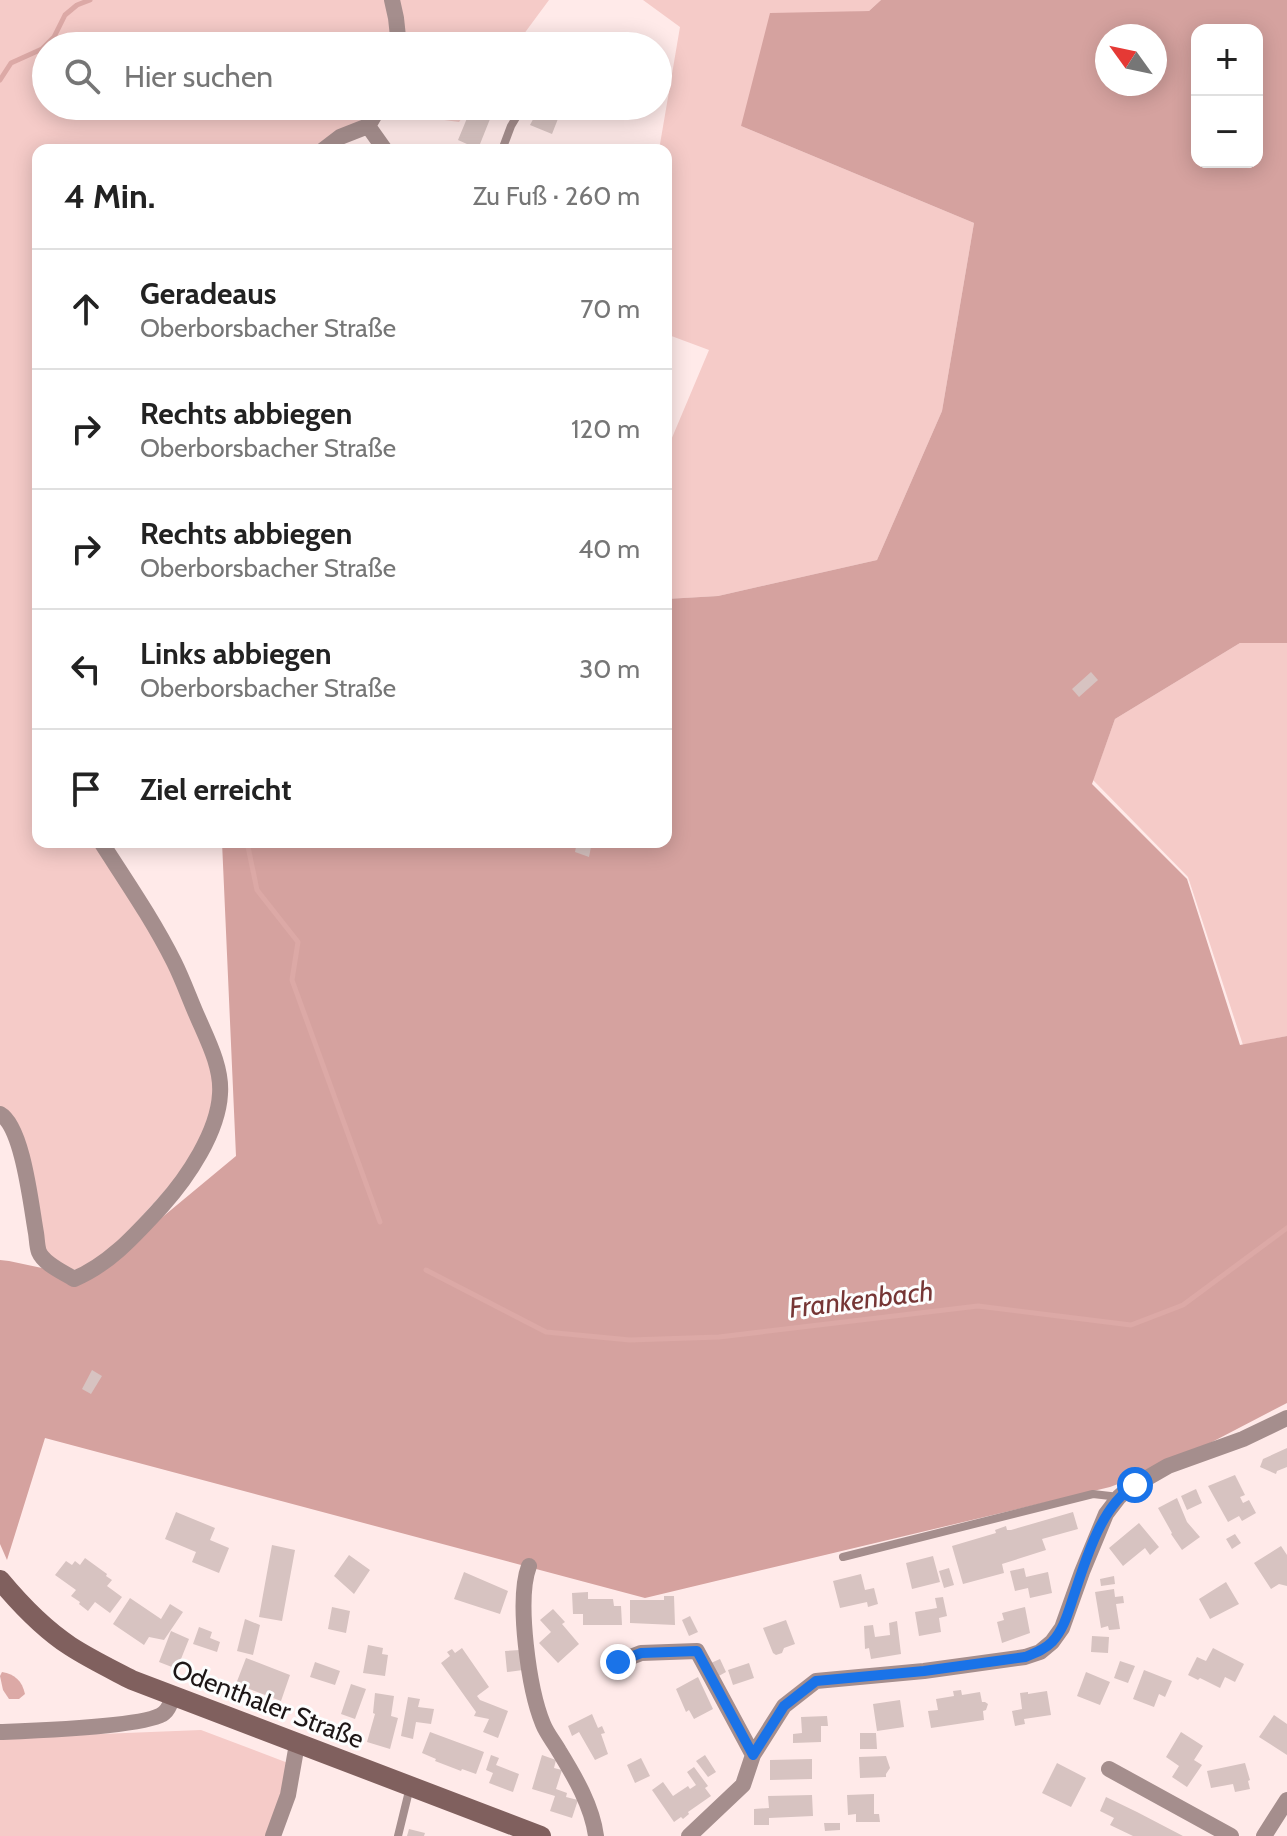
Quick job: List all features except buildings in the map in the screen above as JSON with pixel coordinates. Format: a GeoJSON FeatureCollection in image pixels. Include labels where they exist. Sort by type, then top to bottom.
{"type":"FeatureCollection","features":[{"type":"Feature","properties":{"kind":"main road","name":"Odenthaler Straße"},"geometry":{"type":"LineString","coordinates":[[0,1580],[38,1620],[70,1646],[132,1680],[541,1836]]}},
{"type":"Feature","properties":{"kind":"street"},"geometry":{"type":"LineString","coordinates":[[392,0],[397,32]]}},
{"type":"Feature","properties":{"kind":"street"},"geometry":{"type":"LineString","coordinates":[[331,144],[368,126],[372,120]]}},
{"type":"Feature","properties":{"kind":"street"},"geometry":{"type":"LineString","coordinates":[[368,126],[381,144]]}},
{"type":"Feature","properties":{"kind":"street"},"geometry":{"type":"LineString","coordinates":[[0,1114],[6,1117],[15,1132],[39,1254],[74,1279],[92,1271],[131,1240],[170,1198],[203,1149],[217,1118],[221,1090],[215,1059],[205,1033],[174,962],[105,848]]}},
{"type":"Feature","properties":{"kind":"street"},"geometry":{"type":"LineString","coordinates":[[689,1836],[743,1785],[753,1755],[784,1706],[816,1681],[924,1671],[1025,1657],[1040,1652],[1062,1628],[1106,1514],[1119,1497],[1168,1466],[1243,1439],[1287,1418]]}},
{"type":"Feature","properties":{"kind":"street"},"geometry":{"type":"LineString","coordinates":[[529,1566],[522,1600],[533,1692],[544,1725],[574,1776],[594,1821],[596,1836]]}},
{"type":"Feature","properties":{"kind":"street"},"geometry":{"type":"LineString","coordinates":[[618,1662],[641,1653],[697,1651],[753,1755]]}},
{"type":"Feature","properties":{"kind":"street"},"geometry":{"type":"LineString","coordinates":[[0,1732],[148,1720],[164,1713],[173,1696]]}},
{"type":"Feature","properties":{"kind":"street"},"geometry":{"type":"LineString","coordinates":[[273,1836],[288,1795],[297,1744]]}},
{"type":"Feature","properties":{"kind":"street"},"geometry":{"type":"LineString","coordinates":[[1109,1769],[1231,1836]]}},
{"type":"Feature","properties":{"kind":"street"},"geometry":{"type":"LineString","coordinates":[[1264,1836],[1287,1800]]}},
{"type":"Feature","properties":{"kind":"lane"},"geometry":{"type":"LineString","coordinates":[[504,144],[515,120]]}},
{"type":"Feature","properties":{"kind":"lane"},"geometry":{"type":"LineString","coordinates":[[843,1557],[1093,1494],[1119,1497]]}},
{"type":"Feature","properties":{"kind":"lane"},"geometry":{"type":"LineString","coordinates":[[398,1836],[410,1786]]}},
{"type":"Feature","properties":{"kind":"shaded area"},"geometry":{"type":"Polygon","coordinates":[[[0,0],[393,0],[396,32],[32,32],[32,120],[361,120],[323,144],[32,144],[32,848],[103,848],[174,962],[221,1090],[203,1149],[92,1271],[56,1268],[40,1254],[24,1169],[0,1111],[0,0]]]}},
{"type":"Feature","properties":{"kind":"shaded area"},"geometry":{"type":"Polygon","coordinates":[[[398,0],[549,0],[525,32],[401,32],[398,0]]]}},
{"type":"Feature","properties":{"kind":"shaded area"},"geometry":{"type":"Polygon","coordinates":[[[643,0],[881,0],[869,11],[836,13],[741,126],[974,223],[942,411],[877,560],[718,596],[672,599],[672,438],[709,350],[672,336],[672,144],[660,144],[664,120],[672,120],[672,74],[680,27],[643,0]]]}},
{"type":"Feature","properties":{"kind":"shaded area"},"geometry":{"type":"Polygon","coordinates":[[[881,0],[1287,0],[1287,643],[1240,643],[1115,719],[1092,784],[1187,879],[1240,1045],[1287,1036],[1287,1403],[1166,1466],[1110,1487],[645,1598],[45,1438],[7,1560],[0,1544],[0,1260],[89,1278],[236,1156],[222,848],[672,848],[672,599],[718,596],[877,560],[942,411],[974,223],[741,126],[770,13],[869,11],[881,0]]]}},
{"type":"Feature","properties":{"kind":"shaded area"},"geometry":{"type":"Polygon","coordinates":[[[1240,643],[1287,643],[1287,1036],[1243,1045],[1188,877],[1093,780],[1115,719],[1240,643]]]}},
{"type":"Feature","properties":{"kind":"shaded area"},"geometry":{"type":"Polygon","coordinates":[[[2,1672],[11,1674],[20,1682],[25,1694],[19,1699],[9,1699],[3,1690],[2,1672]]]}},
{"type":"Feature","properties":{"kind":"shaded area"},"geometry":{"type":"Polygon","coordinates":[[[201,1730],[288,1763],[267,1836],[0,1836],[0,1738],[201,1730]]]}},
{"type":"Feature","properties":{"kind":"waterway"},"geometry":{"type":"LineString","coordinates":[[56,32],[65,15],[77,5],[90,0]]}},
{"type":"Feature","properties":{"kind":"waterway"},"geometry":{"type":"LineString","coordinates":[[0,80],[11,63],[32,54]]}},
{"type":"Feature","properties":{"kind":"waterway","name":"Frankenbach"},"geometry":{"type":"LineString","coordinates":[[248,848],[257,890],[298,942],[292,980],[380,1222]]}},
{"type":"Feature","properties":{"kind":"waterway","name":"Frankenbach"},"geometry":{"type":"LineString","coordinates":[[426,1270],[546,1332],[630,1340],[719,1337],[978,1306],[1131,1325],[1183,1305],[1287,1228]]}},
{"type":"Feature","properties":{"kind":"route"},"geometry":{"type":"LineString","coordinates":[[618,1662],[641,1653],[697,1651],[753,1755],[784,1706],[816,1681],[924,1671],[1025,1657],[1040,1652],[1062,1628],[1106,1514],[1119,1497],[1135,1485]]}}]}
